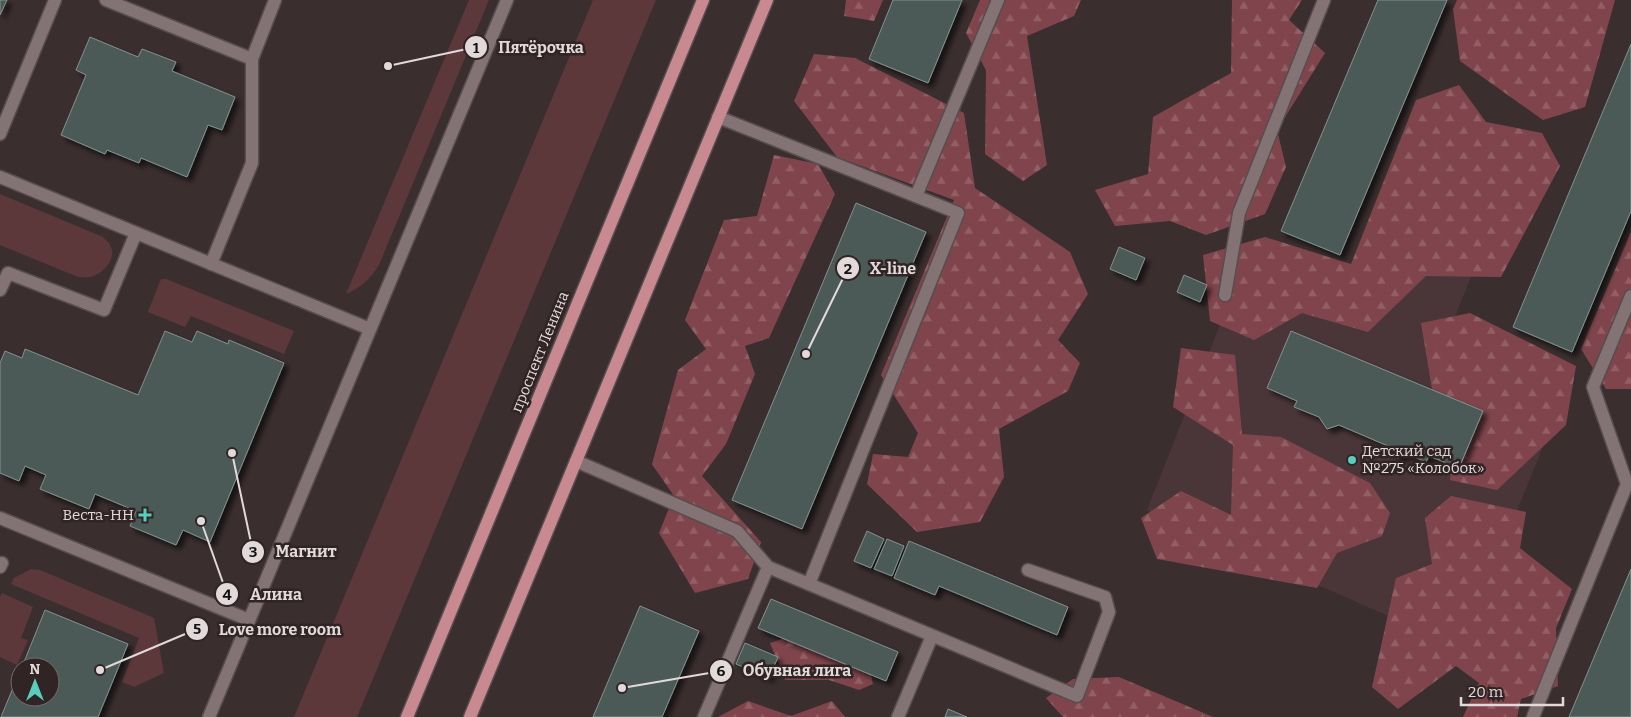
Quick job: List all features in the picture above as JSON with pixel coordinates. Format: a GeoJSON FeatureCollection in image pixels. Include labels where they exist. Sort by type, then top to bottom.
{"type":"FeatureCollection","features":[{"type":"Feature","properties":{"kind":"main road","name":"проспект Ленина"},"geometry":{"type":"LineString","coordinates":[[407,717],[703,0]]}},
{"type":"Feature","properties":{"kind":"main road"},"geometry":{"type":"LineString","coordinates":[[470,717],[767,0]]}},
{"type":"Feature","properties":{"kind":"street"},"geometry":{"type":"LineString","coordinates":[[0,134],[55,0]]}},
{"type":"Feature","properties":{"kind":"street"},"geometry":{"type":"LineString","coordinates":[[106,0],[252,59]]}},
{"type":"Feature","properties":{"kind":"street"},"geometry":{"type":"LineString","coordinates":[[211,264],[252,163],[252,59],[276,0]]}},
{"type":"Feature","properties":{"kind":"street"},"geometry":{"type":"LineString","coordinates":[[209,717],[508,0]]}},
{"type":"Feature","properties":{"kind":"street"},"geometry":{"type":"LineString","coordinates":[[916,196],[998,0]]}},
{"type":"Feature","properties":{"kind":"street"},"geometry":{"type":"LineString","coordinates":[[1225,295],[1239,212],[1324,0]]}},
{"type":"Feature","properties":{"kind":"street"},"geometry":{"type":"LineString","coordinates":[[718,117],[958,213],[809,584]]}},
{"type":"Feature","properties":{"kind":"street"},"geometry":{"type":"LineString","coordinates":[[0,177],[370,329]]}},
{"type":"Feature","properties":{"kind":"street"},"geometry":{"type":"LineString","coordinates":[[0,290],[8,273],[104,310],[136,233]]}},
{"type":"Feature","properties":{"kind":"street"},"geometry":{"type":"LineString","coordinates":[[1533,717],[1627,484],[1594,387],[1631,296]]}},
{"type":"Feature","properties":{"kind":"street"},"geometry":{"type":"LineString","coordinates":[[576,461],[737,531],[768,567],[1077,696],[1109,612],[1106,597],[1028,570]]}},
{"type":"Feature","properties":{"kind":"street"},"geometry":{"type":"LineString","coordinates":[[0,518],[249,620]]}},
{"type":"Feature","properties":{"kind":"street"},"geometry":{"type":"LineString","coordinates":[[704,717],[768,567]]}},
{"type":"Feature","properties":{"kind":"street"},"geometry":{"type":"LineString","coordinates":[[898,717],[932,636]]}},
{"type":"Feature","properties":{"kind":"shaded area"},"geometry":{"type":"Polygon","coordinates":[[[469,0],[489,0],[379,265],[365,282],[346,294],[469,0]]]}},
{"type":"Feature","properties":{"kind":"shaded area"},"geometry":{"type":"Polygon","coordinates":[[[593,0],[656,0],[357,717],[294,717],[593,0]]]}},
{"type":"Feature","properties":{"kind":"shaded area"},"geometry":{"type":"Polygon","coordinates":[[[0,194],[103,237],[110,244],[112,252],[112,257],[107,266],[95,275],[78,277],[0,245],[0,194]]]}},
{"type":"Feature","properties":{"kind":"shaded area","name":"Детский сад №275 «Колобок»"},"geometry":{"type":"Polygon","coordinates":[[[1399,244],[1472,274],[1439,357],[1558,410],[1461,648],[1147,510],[1241,271],[1367,322],[1399,244]]]}},
{"type":"Feature","properties":{"kind":"shaded area"},"geometry":{"type":"Polygon","coordinates":[[[162,279],[294,331],[284,354],[191,316],[185,327],[148,312],[162,279]]]}},
{"type":"Feature","properties":{"kind":"shaded area"},"geometry":{"type":"Polygon","coordinates":[[[31,569],[40,570],[154,618],[164,673],[134,687],[122,682],[139,638],[11,584],[14,578],[31,569]]]}},
{"type":"Feature","properties":{"kind":"shaded area"},"geometry":{"type":"Polygon","coordinates":[[[2,593],[33,607],[21,638],[28,640],[21,657],[10,657],[10,662],[0,657],[0,597],[2,593]]]}},
{"type":"Feature","properties":{"kind":"green space"},"geometry":{"type":"Polygon","coordinates":[[[846,0],[883,0],[874,21],[844,16],[846,0]]]}},
{"type":"Feature","properties":{"kind":"green space"},"geometry":{"type":"Polygon","coordinates":[[[980,0],[1081,0],[1074,16],[1027,36],[1047,165],[1023,181],[985,154],[986,70],[966,33],[980,0]]]}},
{"type":"Feature","properties":{"kind":"green space"},"geometry":{"type":"Polygon","coordinates":[[[1232,0],[1302,0],[1289,20],[1325,53],[1277,130],[1286,167],[1265,214],[1206,235],[1170,221],[1115,226],[1095,190],[1148,174],[1153,117],[1231,73],[1232,0]]]}},
{"type":"Feature","properties":{"kind":"green space"},"geometry":{"type":"Polygon","coordinates":[[[1457,0],[1615,0],[1585,107],[1543,120],[1460,61],[1453,9],[1457,0]]]}},
{"type":"Feature","properties":{"kind":"green space"},"geometry":{"type":"Polygon","coordinates":[[[814,54],[855,58],[964,113],[975,188],[1070,252],[1088,294],[1058,340],[1080,363],[1068,391],[999,429],[1004,477],[980,522],[917,532],[867,484],[873,454],[908,457],[918,433],[881,375],[954,200],[837,157],[794,101],[814,54]]]}},
{"type":"Feature","properties":{"kind":"green space"},"geometry":{"type":"Polygon","coordinates":[[[1459,85],[1486,122],[1542,133],[1560,166],[1501,277],[1426,276],[1368,332],[1302,313],[1254,340],[1210,321],[1203,255],[1265,237],[1351,264],[1416,100],[1459,85]]]}},
{"type":"Feature","properties":{"kind":"green space"},"geometry":{"type":"Polygon","coordinates":[[[774,155],[818,164],[835,194],[769,338],[745,346],[755,374],[726,444],[702,476],[761,542],[748,579],[695,593],[659,533],[674,496],[652,464],[678,370],[706,349],[685,320],[724,220],[757,216],[774,155]]]}},
{"type":"Feature","properties":{"kind":"green space"},"geometry":{"type":"Polygon","coordinates":[[[1631,232],[1631,389],[1606,389],[1581,349],[1631,232]]]}},
{"type":"Feature","properties":{"kind":"green space"},"geometry":{"type":"Polygon","coordinates":[[[1470,313],[1576,366],[1566,425],[1497,490],[1450,480],[1456,428],[1435,407],[1421,323],[1470,313]]]}},
{"type":"Feature","properties":{"kind":"green space"},"geometry":{"type":"Polygon","coordinates":[[[1181,348],[1235,355],[1242,434],[1281,437],[1370,483],[1390,513],[1382,536],[1337,553],[1317,588],[1157,559],[1141,518],[1181,491],[1231,515],[1233,445],[1173,407],[1181,348]]]}},
{"type":"Feature","properties":{"kind":"green space"},"geometry":{"type":"Polygon","coordinates":[[[1451,496],[1526,512],[1520,548],[1572,589],[1556,628],[1558,686],[1521,699],[1517,717],[1463,717],[1479,683],[1456,666],[1398,709],[1372,687],[1396,578],[1432,564],[1425,518],[1451,496]]]}},
{"type":"Feature","properties":{"kind":"green space"},"geometry":{"type":"Polygon","coordinates":[[[815,628],[866,654],[873,684],[859,690],[829,680],[785,680],[770,643],[815,628]]]}},
{"type":"Feature","properties":{"kind":"green space"},"geometry":{"type":"Polygon","coordinates":[[[1119,677],[1213,717],[1063,717],[1046,698],[1073,679],[1119,677]]]}},
{"type":"Feature","properties":{"kind":"green space"},"geometry":{"type":"Polygon","coordinates":[[[748,701],[791,716],[832,701],[845,717],[718,717],[748,701]]]}},
{"type":"Feature","properties":{"kind":"building"},"geometry":{"type":"Polygon","coordinates":[[[0,0],[7,0],[0,15],[0,0]]]}},
{"type":"Feature","properties":{"kind":"building"},"geometry":{"type":"Polygon","coordinates":[[[893,0],[962,0],[928,83],[869,59],[893,0]]]}},
{"type":"Feature","properties":{"kind":"building"},"geometry":{"type":"Polygon","coordinates":[[[1378,0],[1447,0],[1340,255],[1281,231],[1378,0]]]}},
{"type":"Feature","properties":{"kind":"building"},"geometry":{"type":"Polygon","coordinates":[[[90,37],[138,57],[142,49],[176,62],[172,71],[235,97],[222,130],[208,125],[187,177],[141,158],[139,163],[107,150],[105,154],[61,135],[86,75],[76,70],[90,37]]]}},
{"type":"Feature","properties":{"kind":"building"},"geometry":{"type":"Polygon","coordinates":[[[1631,44],[1631,211],[1572,352],[1513,327],[1631,44]]]}},
{"type":"Feature","properties":{"kind":"building"},"geometry":{"type":"Polygon","coordinates":[[[856,203],[926,232],[802,529],[732,500],[856,203]]]}},
{"type":"Feature","properties":{"kind":"building"},"geometry":{"type":"Polygon","coordinates":[[[1119,247],[1145,258],[1136,280],[1110,269],[1119,247]]]}},
{"type":"Feature","properties":{"kind":"building"},"geometry":{"type":"Polygon","coordinates":[[[1184,275],[1207,285],[1200,302],[1177,292],[1184,275]]]}},
{"type":"Feature","properties":{"kind":"building"},"geometry":{"type":"Polygon","coordinates":[[[165,331],[192,342],[197,331],[228,344],[229,340],[284,363],[210,542],[183,530],[176,545],[130,526],[136,511],[95,494],[89,509],[40,489],[46,475],[25,466],[19,481],[0,473],[0,363],[5,351],[22,358],[25,349],[138,395],[165,331]]]}},
{"type":"Feature","properties":{"kind":"building"},"geometry":{"type":"Polygon","coordinates":[[[1291,331],[1483,411],[1459,468],[1429,456],[1426,462],[1410,455],[1397,458],[1388,446],[1339,425],[1327,429],[1319,417],[1294,407],[1297,401],[1267,388],[1291,331]]]}},
{"type":"Feature","properties":{"kind":"building"},"geometry":{"type":"Polygon","coordinates":[[[867,531],[884,539],[871,568],[854,561],[867,531]]]}},
{"type":"Feature","properties":{"kind":"building"},"geometry":{"type":"Polygon","coordinates":[[[887,539],[904,546],[892,576],[874,569],[887,539]]]}},
{"type":"Feature","properties":{"kind":"building"},"geometry":{"type":"Polygon","coordinates":[[[909,541],[1068,607],[1057,635],[939,586],[935,595],[894,578],[909,541]]]}},
{"type":"Feature","properties":{"kind":"building"},"geometry":{"type":"Polygon","coordinates":[[[1631,569],[1631,717],[1569,717],[1631,569]]]}},
{"type":"Feature","properties":{"kind":"building"},"geometry":{"type":"Polygon","coordinates":[[[771,599],[898,652],[886,681],[758,628],[771,599]]]}},
{"type":"Feature","properties":{"kind":"building"},"geometry":{"type":"Polygon","coordinates":[[[640,606],[699,631],[662,717],[593,717],[640,606]]]}},
{"type":"Feature","properties":{"kind":"building"},"geometry":{"type":"Polygon","coordinates":[[[45,610],[128,644],[98,717],[1,717],[10,695],[10,707],[60,707],[60,657],[26,657],[45,610]]]}},
{"type":"Feature","properties":{"kind":"building"},"geometry":{"type":"Polygon","coordinates":[[[745,643],[778,657],[769,678],[736,664],[745,643]]]}},
{"type":"Feature","properties":{"kind":"building"},"geometry":{"type":"Polygon","coordinates":[[[948,709],[967,717],[945,717],[948,709]]]}},
{"type":"Feature","properties":{"kind":"place","name":"Пятёрочка"},"geometry":{"type":"Point","coordinates":[388,66]}},
{"type":"Feature","properties":{"kind":"place","name":"X-line"},"geometry":{"type":"Point","coordinates":[806,354]}},
{"type":"Feature","properties":{"kind":"place","name":"Магнит"},"geometry":{"type":"Point","coordinates":[232,453]}},
{"type":"Feature","properties":{"kind":"place","name":"Детский сад №275 «Колобок»"},"geometry":{"type":"Point","coordinates":[1352,460]}},
{"type":"Feature","properties":{"kind":"place","name":"Веста-НН"},"geometry":{"type":"Point","coordinates":[145,515]}},
{"type":"Feature","properties":{"kind":"place","name":"Алина"},"geometry":{"type":"Point","coordinates":[201,521]}},
{"type":"Feature","properties":{"kind":"place","name":"Love more room"},"geometry":{"type":"Point","coordinates":[100,670]}},
{"type":"Feature","properties":{"kind":"place","name":"Обувная лига"},"geometry":{"type":"Point","coordinates":[622,688]}}]}
